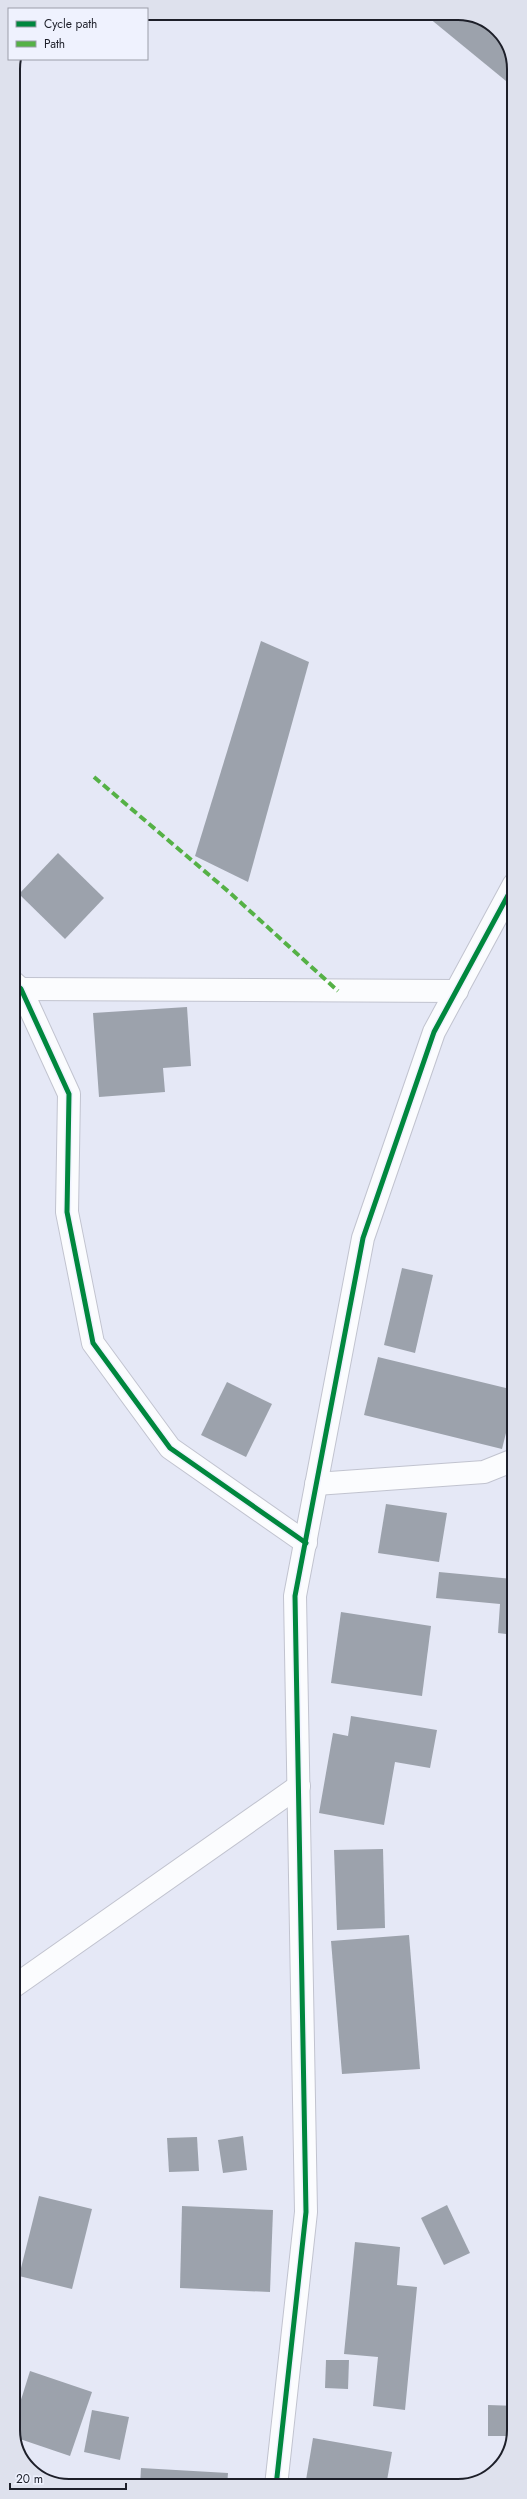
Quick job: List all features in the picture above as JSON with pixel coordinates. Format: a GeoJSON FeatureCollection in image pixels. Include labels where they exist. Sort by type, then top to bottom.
{"type":"FeatureCollection","features":[{"type":"Feature","properties":{"kind":"street"},"geometry":{"type":"LineString","coordinates":[[277,2479],[306,2212],[296,1596],[363,1238],[434,1032],[507,897]]}},
{"type":"Feature","properties":{"kind":"street"},"geometry":{"type":"LineString","coordinates":[[20,986],[457,991]]}},
{"type":"Feature","properties":{"kind":"street"},"geometry":{"type":"LineString","coordinates":[[20,992],[69,1094],[67,1212],[93,1343],[170,1448],[306,1543]]}},
{"type":"Feature","properties":{"kind":"street"},"geometry":{"type":"LineString","coordinates":[[316,1484],[484,1472],[507,1463]]}},
{"type":"Feature","properties":{"kind":"street"},"geometry":{"type":"LineString","coordinates":[[20,1982],[299,1786]]}},
{"type":"Feature","properties":{"kind":"building"},"geometry":{"type":"Polygon","coordinates":[[[432,20],[468,21],[483,27],[490,32],[500,44],[507,62],[506,81],[432,20]]]}},
{"type":"Feature","properties":{"kind":"building"},"geometry":{"type":"Polygon","coordinates":[[[261,641],[309,662],[248,882],[195,856],[261,641]]]}},
{"type":"Feature","properties":{"kind":"building"},"geometry":{"type":"Polygon","coordinates":[[[58,853],[104,898],[65,939],[20,895],[20,893],[58,853]]]}},
{"type":"Feature","properties":{"kind":"building"},"geometry":{"type":"Polygon","coordinates":[[[187,1007],[191,1066],[163,1068],[165,1092],[99,1097],[93,1013],[187,1007]]]}},
{"type":"Feature","properties":{"kind":"building"},"geometry":{"type":"Polygon","coordinates":[[[402,1268],[433,1275],[415,1353],[384,1345],[402,1268]]]}},
{"type":"Feature","properties":{"kind":"building"},"geometry":{"type":"Polygon","coordinates":[[[378,1357],[507,1388],[507,1429],[502,1449],[364,1415],[378,1357]]]}},
{"type":"Feature","properties":{"kind":"building"},"geometry":{"type":"Polygon","coordinates":[[[227,1382],[272,1404],[246,1457],[201,1435],[227,1382]]]}},
{"type":"Feature","properties":{"kind":"building"},"geometry":{"type":"Polygon","coordinates":[[[386,1504],[447,1513],[439,1562],[378,1553],[386,1504]]]}},
{"type":"Feature","properties":{"kind":"building"},"geometry":{"type":"Polygon","coordinates":[[[439,1572],[507,1578],[507,1634],[498,1633],[500,1604],[436,1598],[439,1572]]]}},
{"type":"Feature","properties":{"kind":"building"},"geometry":{"type":"Polygon","coordinates":[[[341,1612],[431,1626],[422,1696],[331,1683],[341,1612]]]}},
{"type":"Feature","properties":{"kind":"building"},"geometry":{"type":"Polygon","coordinates":[[[351,1716],[437,1730],[430,1768],[395,1762],[384,1825],[319,1813],[333,1733],[348,1736],[351,1716]]]}},
{"type":"Feature","properties":{"kind":"building"},"geometry":{"type":"Polygon","coordinates":[[[383,1849],[385,1928],[337,1930],[334,1850],[383,1849]]]}},
{"type":"Feature","properties":{"kind":"building"},"geometry":{"type":"Polygon","coordinates":[[[409,1935],[420,2069],[342,2074],[331,1941],[409,1935]]]}},
{"type":"Feature","properties":{"kind":"building"},"geometry":{"type":"Polygon","coordinates":[[[243,2136],[247,2170],[223,2173],[218,2140],[243,2136]]]}},
{"type":"Feature","properties":{"kind":"building"},"geometry":{"type":"Polygon","coordinates":[[[197,2137],[199,2171],[169,2172],[167,2138],[197,2137]]]}},
{"type":"Feature","properties":{"kind":"building"},"geometry":{"type":"Polygon","coordinates":[[[39,2196],[92,2209],[72,2289],[20,2276],[39,2196]]]}},
{"type":"Feature","properties":{"kind":"building"},"geometry":{"type":"Polygon","coordinates":[[[447,2205],[470,2253],[444,2265],[421,2218],[447,2205]]]}},
{"type":"Feature","properties":{"kind":"building"},"geometry":{"type":"Polygon","coordinates":[[[182,2206],[273,2210],[270,2292],[180,2288],[182,2206]]]}},
{"type":"Feature","properties":{"kind":"building"},"geometry":{"type":"Polygon","coordinates":[[[355,2242],[400,2247],[397,2285],[417,2287],[405,2410],[373,2406],[378,2357],[344,2354],[355,2242]]]}},
{"type":"Feature","properties":{"kind":"building"},"geometry":{"type":"Polygon","coordinates":[[[326,2360],[349,2360],[348,2389],[325,2388],[326,2360]]]}},
{"type":"Feature","properties":{"kind":"building"},"geometry":{"type":"Polygon","coordinates":[[[30,2371],[92,2392],[70,2456],[21,2439],[20,2403],[30,2371]]]}},
{"type":"Feature","properties":{"kind":"building"},"geometry":{"type":"Polygon","coordinates":[[[488,2405],[507,2406],[507,2436],[488,2436],[488,2405]]]}},
{"type":"Feature","properties":{"kind":"building"},"geometry":{"type":"Polygon","coordinates":[[[92,2410],[129,2417],[120,2460],[84,2452],[92,2410]]]}},
{"type":"Feature","properties":{"kind":"building"},"geometry":{"type":"Polygon","coordinates":[[[313,2438],[392,2452],[387,2479],[306,2479],[313,2438]]]}},
{"type":"Feature","properties":{"kind":"building"},"geometry":{"type":"Polygon","coordinates":[[[141,2468],[228,2473],[228,2479],[140,2479],[141,2468]]]}},
{"type":"Feature","properties":{"kind":"marked path"},"geometry":{"type":"LineString","coordinates":[[94,777],[229,892],[338,991]]}},
{"type":"Feature","properties":{"kind":"cycle path"},"geometry":{"type":"LineString","coordinates":[[277,2479],[306,2212],[295,1596],[363,1238],[434,1032],[507,897]]}},
{"type":"Feature","properties":{"kind":"cycle path"},"geometry":{"type":"LineString","coordinates":[[20,988],[69,1094],[67,1212],[93,1343],[170,1448],[306,1543]]}}]}
